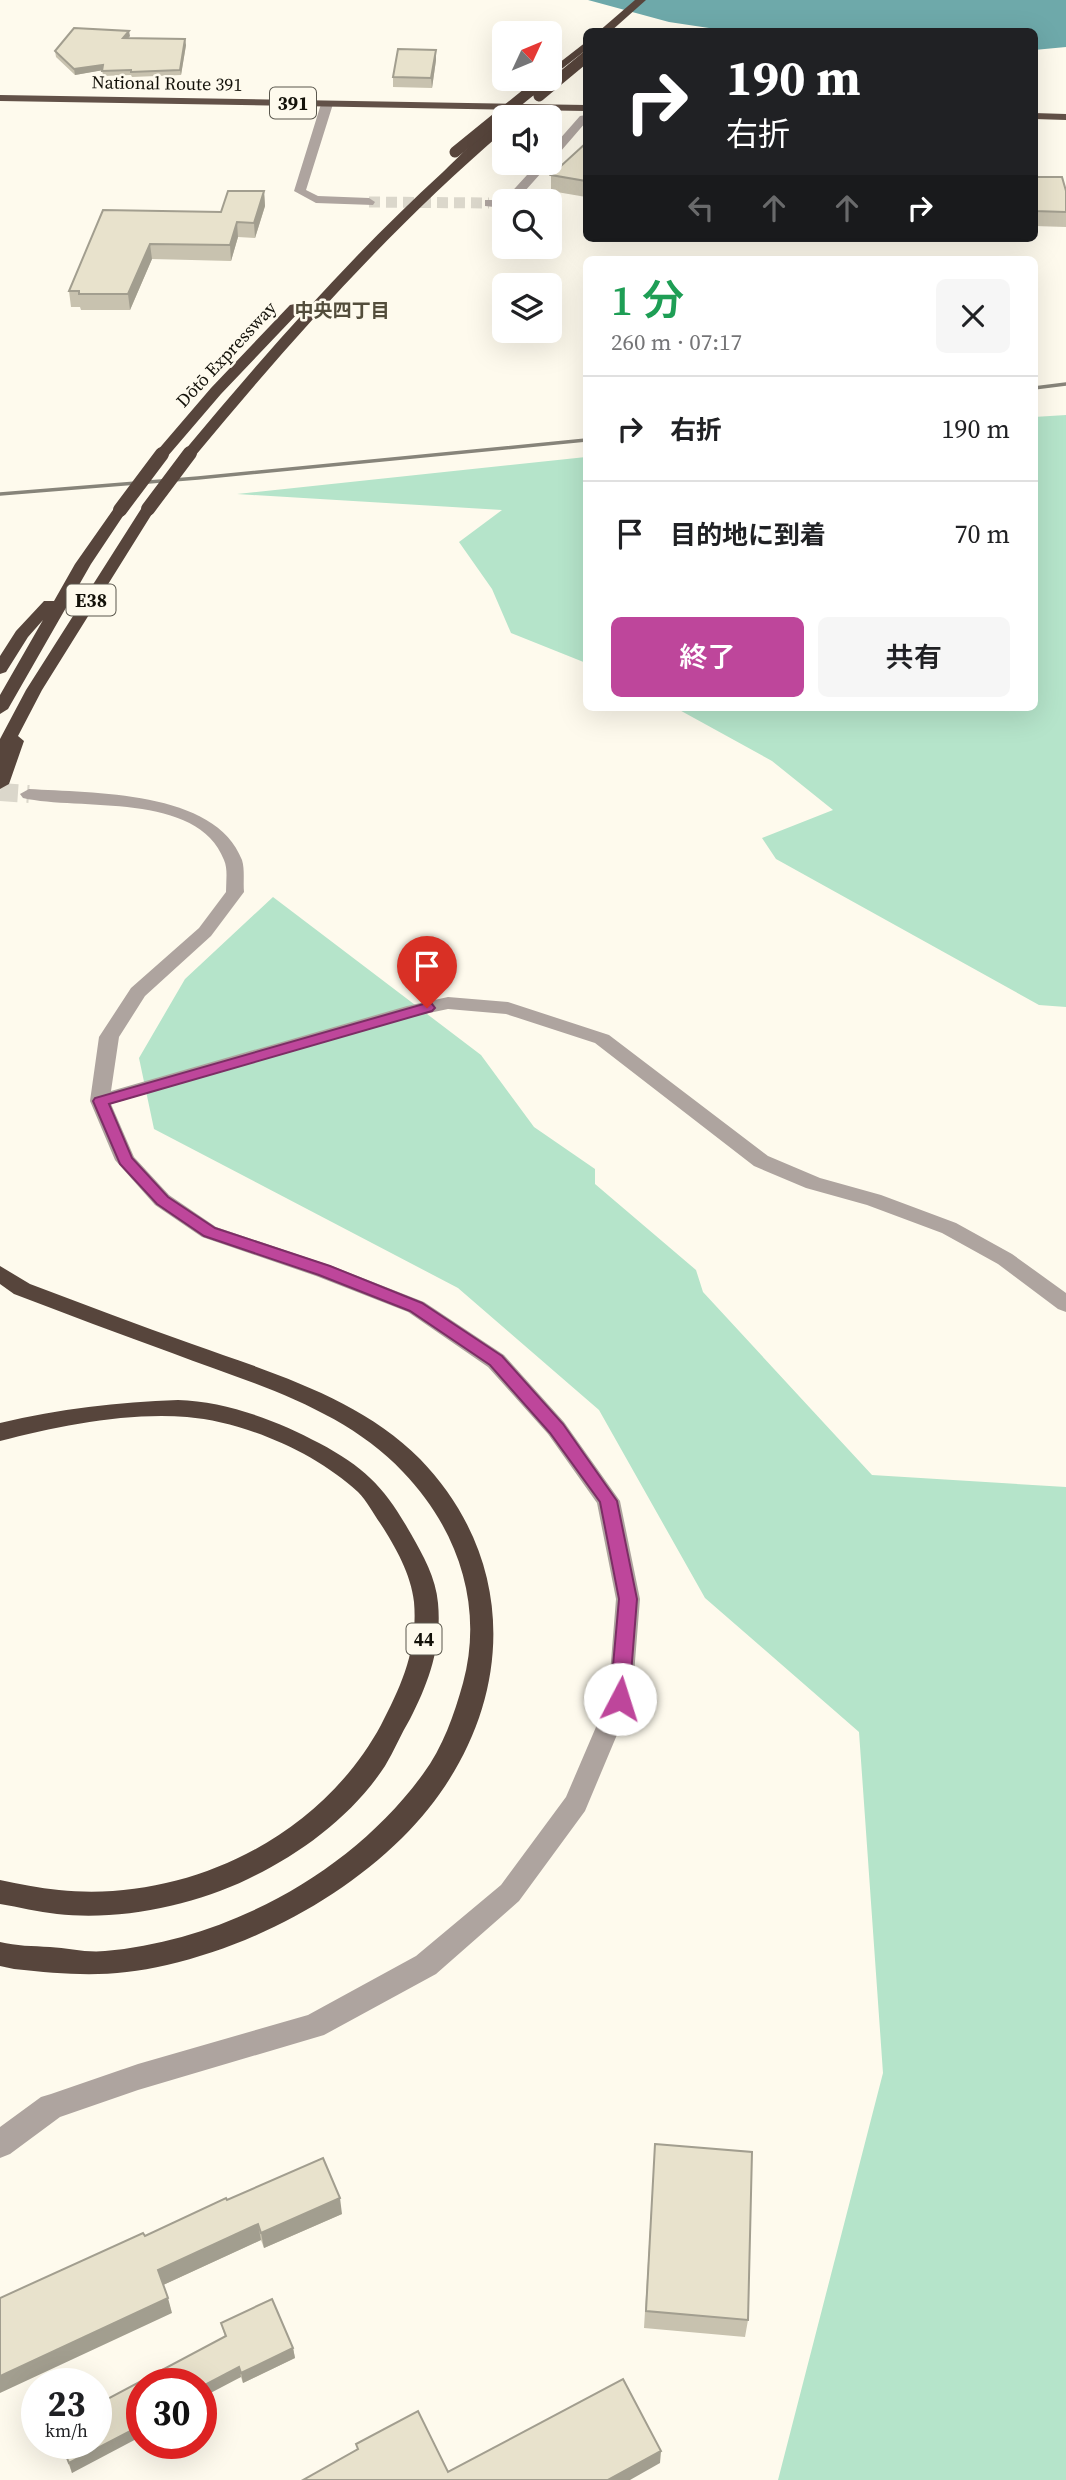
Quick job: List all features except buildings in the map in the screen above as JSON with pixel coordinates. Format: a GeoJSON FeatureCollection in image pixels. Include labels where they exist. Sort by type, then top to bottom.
{"type":"FeatureCollection","features":[{"type":"Feature","properties":{"kind":"highway"},"geometry":{"type":"LineString","coordinates":[[608,28],[641,0]]}},
{"type":"Feature","properties":{"kind":"highway"},"geometry":{"type":"LineString","coordinates":[[622,28],[656,0]]}},
{"type":"Feature","properties":{"kind":"highway"},"geometry":{"type":"LineString","coordinates":[[562,65],[583,48]]}},
{"type":"Feature","properties":{"kind":"highway"},"geometry":{"type":"LineString","coordinates":[[528,105],[583,59]]}},
{"type":"Feature","properties":{"kind":"highway","name":"Dōtō Expressway"},"geometry":{"type":"LineString","coordinates":[[0,709],[83,564],[162,454],[216,391],[388,215],[532,91]]}},
{"type":"Feature","properties":{"kind":"highway","name":"National Route 391"},"geometry":{"type":"LineString","coordinates":[[0,97],[583,115]]}},
{"type":"Feature","properties":{"kind":"highway","name":"391"},"geometry":{"type":"LineString","coordinates":[[0,110],[325,109],[492,116]]}},
{"type":"Feature","properties":{"kind":"highway"},"geometry":{"type":"LineString","coordinates":[[562,117],[583,115]]}},
{"type":"Feature","properties":{"kind":"highway"},"geometry":{"type":"LineString","coordinates":[[1038,116],[1066,117]]}},
{"type":"Feature","properties":{"kind":"highway"},"geometry":{"type":"LineString","coordinates":[[1038,126],[1066,127]]}},
{"type":"Feature","properties":{"kind":"highway","name":"Dōtō Expressway"},"geometry":{"type":"LineString","coordinates":[[0,755],[34,690],[148,509],[190,453],[295,328],[462,153],[492,133]]}},
{"type":"Feature","properties":{"kind":"highway"},"geometry":{"type":"LineString","coordinates":[[0,669],[22,634],[83,564]]}},
{"type":"Feature","properties":{"kind":"highway"},"geometry":{"type":"LineString","coordinates":[[0,784],[34,690]]}},
{"type":"Feature","properties":{"kind":"highway"},"geometry":{"type":"LineString","coordinates":[[0,1274],[22,1289],[282,1383],[358,1423],[412,1465],[455,1520],[477,1572],[484,1632],[476,1689],[454,1748],[422,1799],[375,1846],[321,1887],[255,1923],[189,1948],[105,1964],[0,1954]]}},
{"type":"Feature","properties":{"kind":"highway","name":"44"},"geometry":{"type":"LineString","coordinates":[[0,1432],[53,1418],[119,1411],[188,1409],[251,1423],[315,1451],[366,1486],[404,1540],[426,1600],[423,1658],[398,1721],[371,1768],[335,1809],[288,1846],[236,1874],[175,1893],[107,1902],[28,1899],[0,1892]]}},
{"type":"Feature","properties":{"kind":"street"},"geometry":{"type":"LineString","coordinates":[[325,109],[300,191],[316,199],[369,202]]}},
{"type":"Feature","properties":{"kind":"street"},"geometry":{"type":"LineString","coordinates":[[562,143],[583,118]]}},
{"type":"Feature","properties":{"kind":"street"},"geometry":{"type":"LineString","coordinates":[[521,189],[533,175]]}},
{"type":"Feature","properties":{"kind":"street"},"geometry":{"type":"LineString","coordinates":[[0,2144],[51,2107],[138,2077],[314,2026],[426,1965],[510,1893],[576,1803],[620,1699],[628,1599],[608,1501],[556,1428],[496,1361],[416,1307],[324,1270],[209,1232],[162,1200],[125,1160],[100,1101],[109,1037],[138,992],[205,932],[235,892],[233,859],[220,838],[202,822],[156,807],[29,794]]}},
{"type":"Feature","properties":{"kind":"street"},"geometry":{"type":"LineString","coordinates":[[100,1101],[407,1012],[448,1003],[509,1008],[602,1039],[761,1161],[813,1183],[874,1200],[949,1228],[1005,1259],[1066,1304]]}},
{"type":"Feature","properties":{"kind":"green space"},"geometry":{"type":"Polygon","coordinates":[[[1066,415],[1066,1007],[1039,1005],[776,859],[762,838],[833,810],[772,761],[681,711],[1038,711],[1038,417],[1066,415]]]}},
{"type":"Feature","properties":{"kind":"green space"},"geometry":{"type":"Polygon","coordinates":[[[583,457],[583,662],[511,633],[492,589],[459,542],[502,510],[237,494],[583,457]]]}},
{"type":"Feature","properties":{"kind":"green space"},"geometry":{"type":"Polygon","coordinates":[[[273,897],[481,1055],[534,1127],[595,1169],[595,1184],[696,1270],[703,1292],[872,1475],[1066,1487],[1066,2480],[778,2480],[883,2073],[859,1732],[705,1598],[599,1410],[458,1288],[154,1129],[139,1058],[185,979],[273,897]]]}},
{"type":"Feature","properties":{"kind":"water"},"geometry":{"type":"Polygon","coordinates":[[[588,0],[1066,0],[1066,47],[1038,50],[1038,28],[709,28],[669,22],[588,0]]]}},
{"type":"Feature","properties":{"kind":"tunnel"},"geometry":{"type":"LineString","coordinates":[[369,202],[489,203]]}},
{"type":"Feature","properties":{"kind":"tunnel"},"geometry":{"type":"LineString","coordinates":[[0,792],[29,794]]}},
{"type":"Feature","properties":{"kind":"railway"},"geometry":{"type":"LineString","coordinates":[[1038,388],[1066,384]]}},
{"type":"Feature","properties":{"kind":"railway"},"geometry":{"type":"LineString","coordinates":[[0,494],[198,478],[583,440]]}},
{"type":"Feature","properties":{"kind":"district","name":"中央四丁目"},"geometry":{"type":"Point","coordinates":[342,310]}},
{"type":"Feature","properties":{"kind":"route"},"geometry":{"type":"LineString","coordinates":[[427,1008],[100,1101],[125,1160],[162,1200],[209,1232],[324,1270],[416,1307],[496,1361],[556,1428],[608,1501],[628,1599],[620,1699]]}}]}
